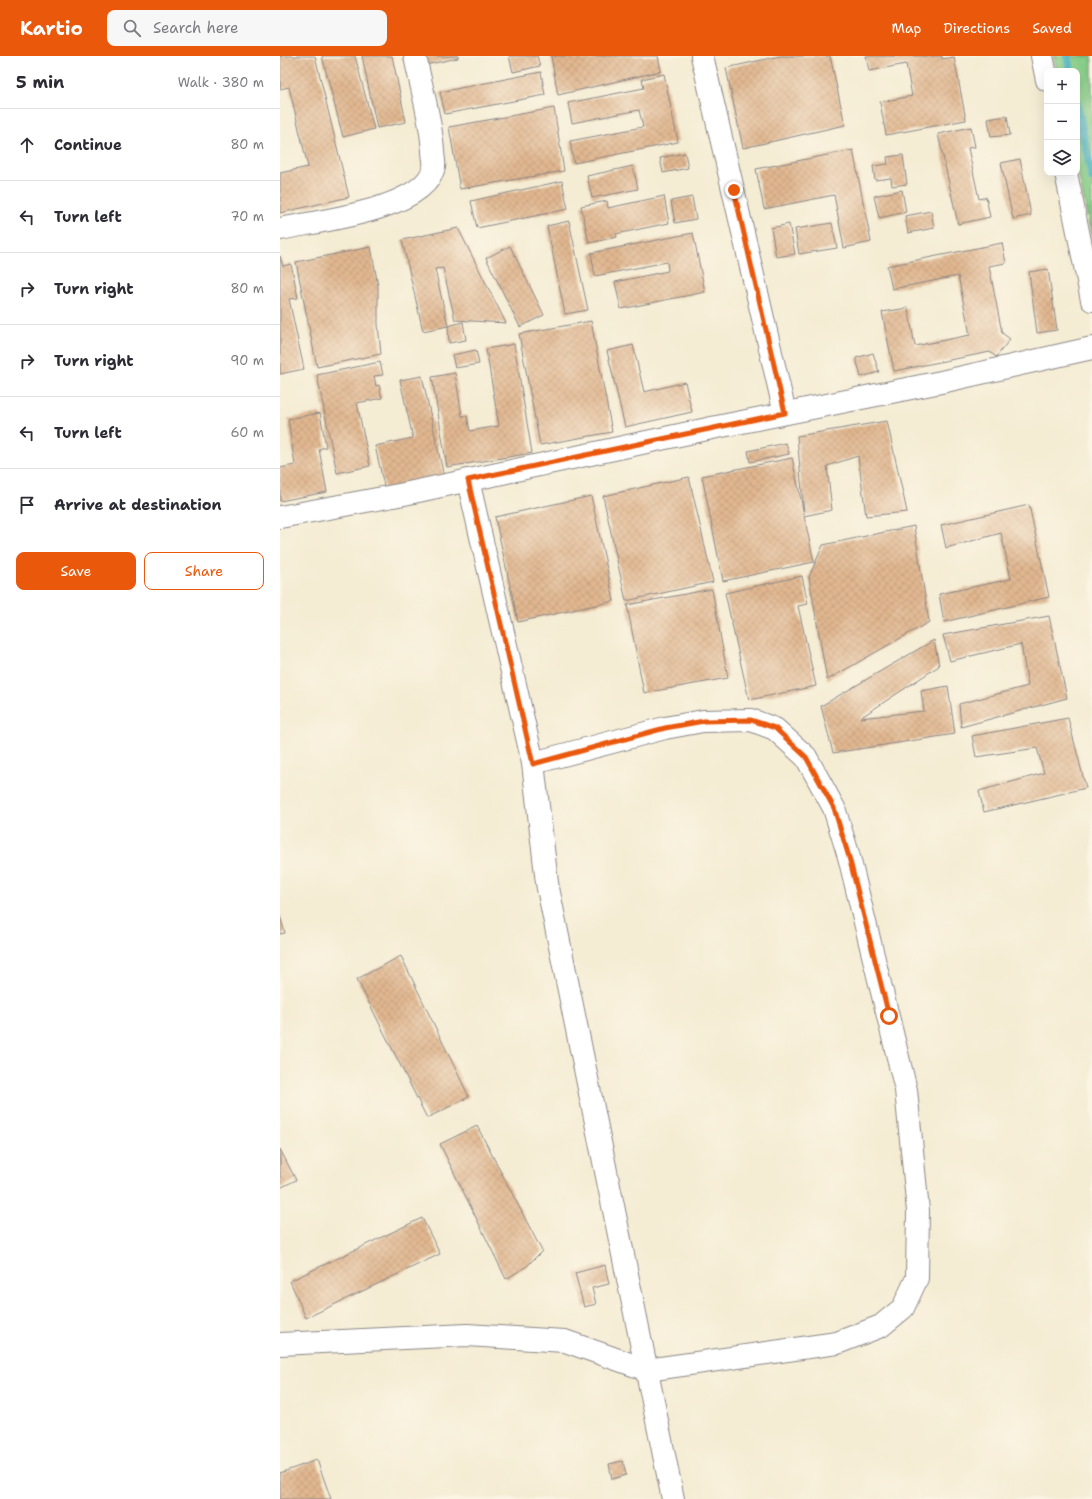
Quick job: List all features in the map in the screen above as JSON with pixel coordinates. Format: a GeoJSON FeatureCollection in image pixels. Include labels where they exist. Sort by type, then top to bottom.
{"type":"FeatureCollection","features":[{"type":"Feature","properties":{"kind":"street"},"geometry":{"type":"LineString","coordinates":[[280,229],[379,208],[406,198],[426,183],[434,167],[432,138],[415,56]]}},
{"type":"Feature","properties":{"kind":"street"},"geometry":{"type":"LineString","coordinates":[[702,56],[785,413]]}},
{"type":"Feature","properties":{"kind":"street"},"geometry":{"type":"LineString","coordinates":[[1042,56],[1044,68]]}},
{"type":"Feature","properties":{"kind":"street"},"geometry":{"type":"LineString","coordinates":[[1067,176],[1092,300]]}},
{"type":"Feature","properties":{"kind":"street"},"geometry":{"type":"LineString","coordinates":[[280,517],[468,480],[785,413],[941,382],[1092,348]]}},
{"type":"Feature","properties":{"kind":"street"},"geometry":{"type":"LineString","coordinates":[[468,480],[533,764],[547,883],[673,1499]]}},
{"type":"Feature","properties":{"kind":"street"},"geometry":{"type":"LineString","coordinates":[[280,1344],[467,1335],[565,1341],[647,1370],[837,1343],[881,1326],[903,1308],[917,1278],[918,1211],[906,1090],[849,857],[834,808],[806,757],[775,728],[751,720],[704,721],[665,728],[533,764]]}},
{"type":"Feature","properties":{"kind":"green space"},"geometry":{"type":"Polygon","coordinates":[[[1053,56],[1092,56],[1092,239],[1079,176],[1080,176],[1080,68],[1056,68],[1053,56]]]}},
{"type":"Feature","properties":{"kind":"building"},"geometry":{"type":"Polygon","coordinates":[[[280,56],[315,56],[349,197],[280,213],[280,173],[308,167],[289,87],[280,89],[280,56]]]}},
{"type":"Feature","properties":{"kind":"building"},"geometry":{"type":"Polygon","coordinates":[[[322,56],[355,56],[374,129],[343,137],[322,56]]]}},
{"type":"Feature","properties":{"kind":"building"},"geometry":{"type":"Polygon","coordinates":[[[362,56],[392,56],[406,122],[377,128],[362,56]]]}},
{"type":"Feature","properties":{"kind":"building"},"geometry":{"type":"Polygon","coordinates":[[[423,56],[458,56],[458,58],[425,65],[423,56]]]}},
{"type":"Feature","properties":{"kind":"building"},"geometry":{"type":"Polygon","coordinates":[[[509,56],[537,56],[540,66],[513,72],[509,56]]]}},
{"type":"Feature","properties":{"kind":"building"},"geometry":{"type":"Polygon","coordinates":[[[551,56],[658,56],[661,71],[558,95],[551,56]]]}},
{"type":"Feature","properties":{"kind":"building"},"geometry":{"type":"Polygon","coordinates":[[[780,56],[830,56],[845,125],[743,148],[726,68],[780,56]]]}},
{"type":"Feature","properties":{"kind":"building"},"geometry":{"type":"Polygon","coordinates":[[[866,56],[942,56],[942,59],[954,57],[966,120],[886,135],[880,102],[912,96],[906,64],[869,71],[866,56]]]}},
{"type":"Feature","properties":{"kind":"building"},"geometry":{"type":"Polygon","coordinates":[[[541,72],[545,95],[445,114],[440,92],[541,72]]]}},
{"type":"Feature","properties":{"kind":"building"},"geometry":{"type":"Polygon","coordinates":[[[664,74],[678,142],[574,163],[570,141],[643,127],[639,110],[572,123],[568,103],[644,88],[642,79],[664,74]]]}},
{"type":"Feature","properties":{"kind":"building"},"geometry":{"type":"Polygon","coordinates":[[[554,108],[564,171],[460,189],[449,127],[554,108]]]}},
{"type":"Feature","properties":{"kind":"building"},"geometry":{"type":"Polygon","coordinates":[[[1007,116],[1010,135],[991,137],[988,119],[1007,116]]]}},
{"type":"Feature","properties":{"kind":"building"},"geometry":{"type":"Polygon","coordinates":[[[971,127],[975,147],[968,148],[979,199],[986,197],[990,217],[958,224],[938,134],[971,127]]]}},
{"type":"Feature","properties":{"kind":"building"},"geometry":{"type":"Polygon","coordinates":[[[853,150],[871,242],[844,248],[834,195],[764,209],[756,169],[853,150]]]}},
{"type":"Feature","properties":{"kind":"building"},"geometry":{"type":"Polygon","coordinates":[[[685,153],[688,168],[663,173],[660,158],[685,153]]]}},
{"type":"Feature","properties":{"kind":"building"},"geometry":{"type":"Polygon","coordinates":[[[903,155],[907,184],[892,186],[891,178],[875,180],[873,166],[888,164],[887,157],[903,155]]]}},
{"type":"Feature","properties":{"kind":"building"},"geometry":{"type":"Polygon","coordinates":[[[1020,159],[1031,215],[1013,219],[1001,163],[1020,159]]]}},
{"type":"Feature","properties":{"kind":"building"},"geometry":{"type":"Polygon","coordinates":[[[633,166],[638,189],[592,198],[587,176],[633,166]]]}},
{"type":"Feature","properties":{"kind":"building"},"geometry":{"type":"Polygon","coordinates":[[[562,181],[568,209],[477,228],[471,201],[562,181]]]}},
{"type":"Feature","properties":{"kind":"building"},"geometry":{"type":"Polygon","coordinates":[[[902,190],[906,212],[879,218],[874,196],[902,190]]]}},
{"type":"Feature","properties":{"kind":"building"},"geometry":{"type":"Polygon","coordinates":[[[664,196],[669,223],[616,234],[617,237],[589,243],[581,206],[607,201],[608,208],[664,196]]]}},
{"type":"Feature","properties":{"kind":"building"},"geometry":{"type":"Polygon","coordinates":[[[692,197],[696,219],[675,223],[671,201],[692,197]]]}},
{"type":"Feature","properties":{"kind":"building"},"geometry":{"type":"Polygon","coordinates":[[[931,211],[934,228],[908,233],[905,216],[931,211]]]}},
{"type":"Feature","properties":{"kind":"building"},"geometry":{"type":"Polygon","coordinates":[[[569,221],[588,310],[565,314],[547,226],[569,221]]]}},
{"type":"Feature","properties":{"kind":"building"},"geometry":{"type":"Polygon","coordinates":[[[832,223],[837,248],[799,254],[795,229],[832,223]]]}},
{"type":"Feature","properties":{"kind":"building"},"geometry":{"type":"Polygon","coordinates":[[[789,224],[795,254],[776,257],[771,228],[789,224]]]}},
{"type":"Feature","properties":{"kind":"building"},"geometry":{"type":"Polygon","coordinates":[[[458,228],[506,323],[455,320],[443,268],[435,269],[448,326],[423,331],[402,240],[458,228]]]}},
{"type":"Feature","properties":{"kind":"building"},"geometry":{"type":"Polygon","coordinates":[[[693,233],[705,292],[621,309],[615,282],[668,271],[667,262],[595,276],[591,253],[693,233]]]}},
{"type":"Feature","properties":{"kind":"building"},"geometry":{"type":"Polygon","coordinates":[[[1002,243],[1006,263],[989,266],[1002,333],[1010,339],[996,357],[990,352],[894,371],[882,312],[908,308],[915,346],[970,335],[958,276],[892,289],[887,266],[1002,243]]]}},
{"type":"Feature","properties":{"kind":"building"},"geometry":{"type":"Polygon","coordinates":[[[510,246],[544,315],[520,327],[486,258],[510,246]]]}},
{"type":"Feature","properties":{"kind":"building"},"geometry":{"type":"Polygon","coordinates":[[[371,247],[378,286],[378,325],[381,354],[317,367],[296,262],[371,247]]]}},
{"type":"Feature","properties":{"kind":"building"},"geometry":{"type":"Polygon","coordinates":[[[280,256],[283,266],[291,264],[298,298],[289,299],[304,369],[280,374],[280,256]]]}},
{"type":"Feature","properties":{"kind":"building"},"geometry":{"type":"Polygon","coordinates":[[[1048,269],[1057,330],[1037,333],[1029,272],[1048,269]]]}},
{"type":"Feature","properties":{"kind":"building"},"geometry":{"type":"Polygon","coordinates":[[[591,321],[612,432],[540,445],[519,334],[591,321]]]}},
{"type":"Feature","properties":{"kind":"building"},"geometry":{"type":"Polygon","coordinates":[[[463,322],[466,340],[449,343],[448,326],[463,322]]]}},
{"type":"Feature","properties":{"kind":"building"},"geometry":{"type":"Polygon","coordinates":[[[514,344],[532,453],[447,467],[432,377],[455,373],[462,416],[467,416],[470,431],[499,426],[486,349],[514,344]]]}},
{"type":"Feature","properties":{"kind":"building"},"geometry":{"type":"Polygon","coordinates":[[[633,345],[644,392],[685,382],[692,412],[625,427],[607,351],[633,345]]]}},
{"type":"Feature","properties":{"kind":"building"},"geometry":{"type":"Polygon","coordinates":[[[476,350],[479,364],[455,368],[452,355],[476,350]]]}},
{"type":"Feature","properties":{"kind":"building"},"geometry":{"type":"Polygon","coordinates":[[[873,353],[879,372],[861,377],[856,358],[873,353]]]}},
{"type":"Feature","properties":{"kind":"building"},"geometry":{"type":"Polygon","coordinates":[[[380,362],[383,375],[374,376],[376,386],[379,385],[382,398],[357,403],[370,466],[337,473],[317,375],[380,362]]]}},
{"type":"Feature","properties":{"kind":"building"},"geometry":{"type":"Polygon","coordinates":[[[422,376],[444,477],[385,490],[375,446],[413,438],[400,380],[422,376]]]}},
{"type":"Feature","properties":{"kind":"building"},"geometry":{"type":"Polygon","coordinates":[[[320,413],[326,447],[319,449],[327,492],[280,501],[280,468],[295,465],[288,419],[320,413]]]}},
{"type":"Feature","properties":{"kind":"building"},"geometry":{"type":"Polygon","coordinates":[[[887,421],[907,512],[866,516],[858,456],[827,466],[832,510],[804,516],[814,562],[723,581],[702,476],[792,458],[804,514],[797,436],[887,421]]]}},
{"type":"Feature","properties":{"kind":"building"},"geometry":{"type":"Polygon","coordinates":[[[786,443],[789,454],[750,462],[748,451],[786,443]]]}},
{"type":"Feature","properties":{"kind":"building"},"geometry":{"type":"Polygon","coordinates":[[[689,477],[713,582],[626,601],[603,496],[689,477]]]}},
{"type":"Feature","properties":{"kind":"building"},"geometry":{"type":"Polygon","coordinates":[[[591,496],[614,601],[518,622],[495,517],[591,496]]]}},
{"type":"Feature","properties":{"kind":"building"},"geometry":{"type":"Polygon","coordinates":[[[1029,505],[1049,597],[944,622],[939,594],[1011,579],[1001,533],[946,548],[941,525],[1029,505]]]}},
{"type":"Feature","properties":{"kind":"building"},"geometry":{"type":"Polygon","coordinates":[[[914,526],[929,622],[827,680],[809,577],[823,545],[914,526]]]}},
{"type":"Feature","properties":{"kind":"building"},"geometry":{"type":"Polygon","coordinates":[[[802,576],[808,604],[798,606],[816,686],[749,700],[725,593],[802,576]]]}},
{"type":"Feature","properties":{"kind":"building"},"geometry":{"type":"Polygon","coordinates":[[[712,589],[728,678],[644,693],[627,605],[712,589]]]}},
{"type":"Feature","properties":{"kind":"building"},"geometry":{"type":"Polygon","coordinates":[[[1049,616],[1067,698],[961,727],[959,704],[1028,686],[1021,644],[950,661],[943,635],[1049,616]]]}},
{"type":"Feature","properties":{"kind":"building"},"geometry":{"type":"Polygon","coordinates":[[[934,640],[939,666],[860,718],[924,711],[921,691],[948,686],[955,734],[833,753],[821,706],[934,640]]]}},
{"type":"Feature","properties":{"kind":"building"},"geometry":{"type":"Polygon","coordinates":[[[1068,718],[1086,788],[984,812],[979,791],[1044,773],[1037,748],[976,757],[972,736],[1068,718]]]}},
{"type":"Feature","properties":{"kind":"building"},"geometry":{"type":"Polygon","coordinates":[[[280,916],[285,933],[280,934],[280,916]]]}},
{"type":"Feature","properties":{"kind":"building"},"geometry":{"type":"Polygon","coordinates":[[[401,956],[469,1097],[427,1118],[357,979],[401,956]]]}},
{"type":"Feature","properties":{"kind":"building"},"geometry":{"type":"Polygon","coordinates":[[[477,1126],[542,1251],[527,1266],[506,1279],[440,1144],[477,1126]]]}},
{"type":"Feature","properties":{"kind":"building"},"geometry":{"type":"Polygon","coordinates":[[[280,1149],[296,1180],[280,1188],[280,1149]]]}},
{"type":"Feature","properties":{"kind":"building"},"geometry":{"type":"Polygon","coordinates":[[[422,1218],[440,1254],[306,1318],[290,1281],[422,1218]]]}},
{"type":"Feature","properties":{"kind":"building"},"geometry":{"type":"Polygon","coordinates":[[[605,1265],[609,1284],[592,1288],[596,1304],[584,1307],[575,1273],[605,1265]]]}},
{"type":"Feature","properties":{"kind":"building"},"geometry":{"type":"Polygon","coordinates":[[[317,1460],[331,1499],[280,1499],[280,1473],[317,1460]]]}},
{"type":"Feature","properties":{"kind":"building"},"geometry":{"type":"Polygon","coordinates":[[[623,1461],[626,1475],[612,1479],[609,1464],[623,1461]]]}},
{"type":"Feature","properties":{"kind":"waterway"},"geometry":{"type":"LineString","coordinates":[[1067,56],[1069,68]]}},
{"type":"Feature","properties":{"kind":"waterway"},"geometry":{"type":"LineString","coordinates":[[1080,119],[1092,178]]}},
{"type":"Feature","properties":{"kind":"route"},"geometry":{"type":"LineString","coordinates":[[734,190],[785,413],[468,480],[533,764],[665,728],[704,721],[751,720],[775,728],[806,757],[834,808],[849,857],[889,1016]]}}]}
